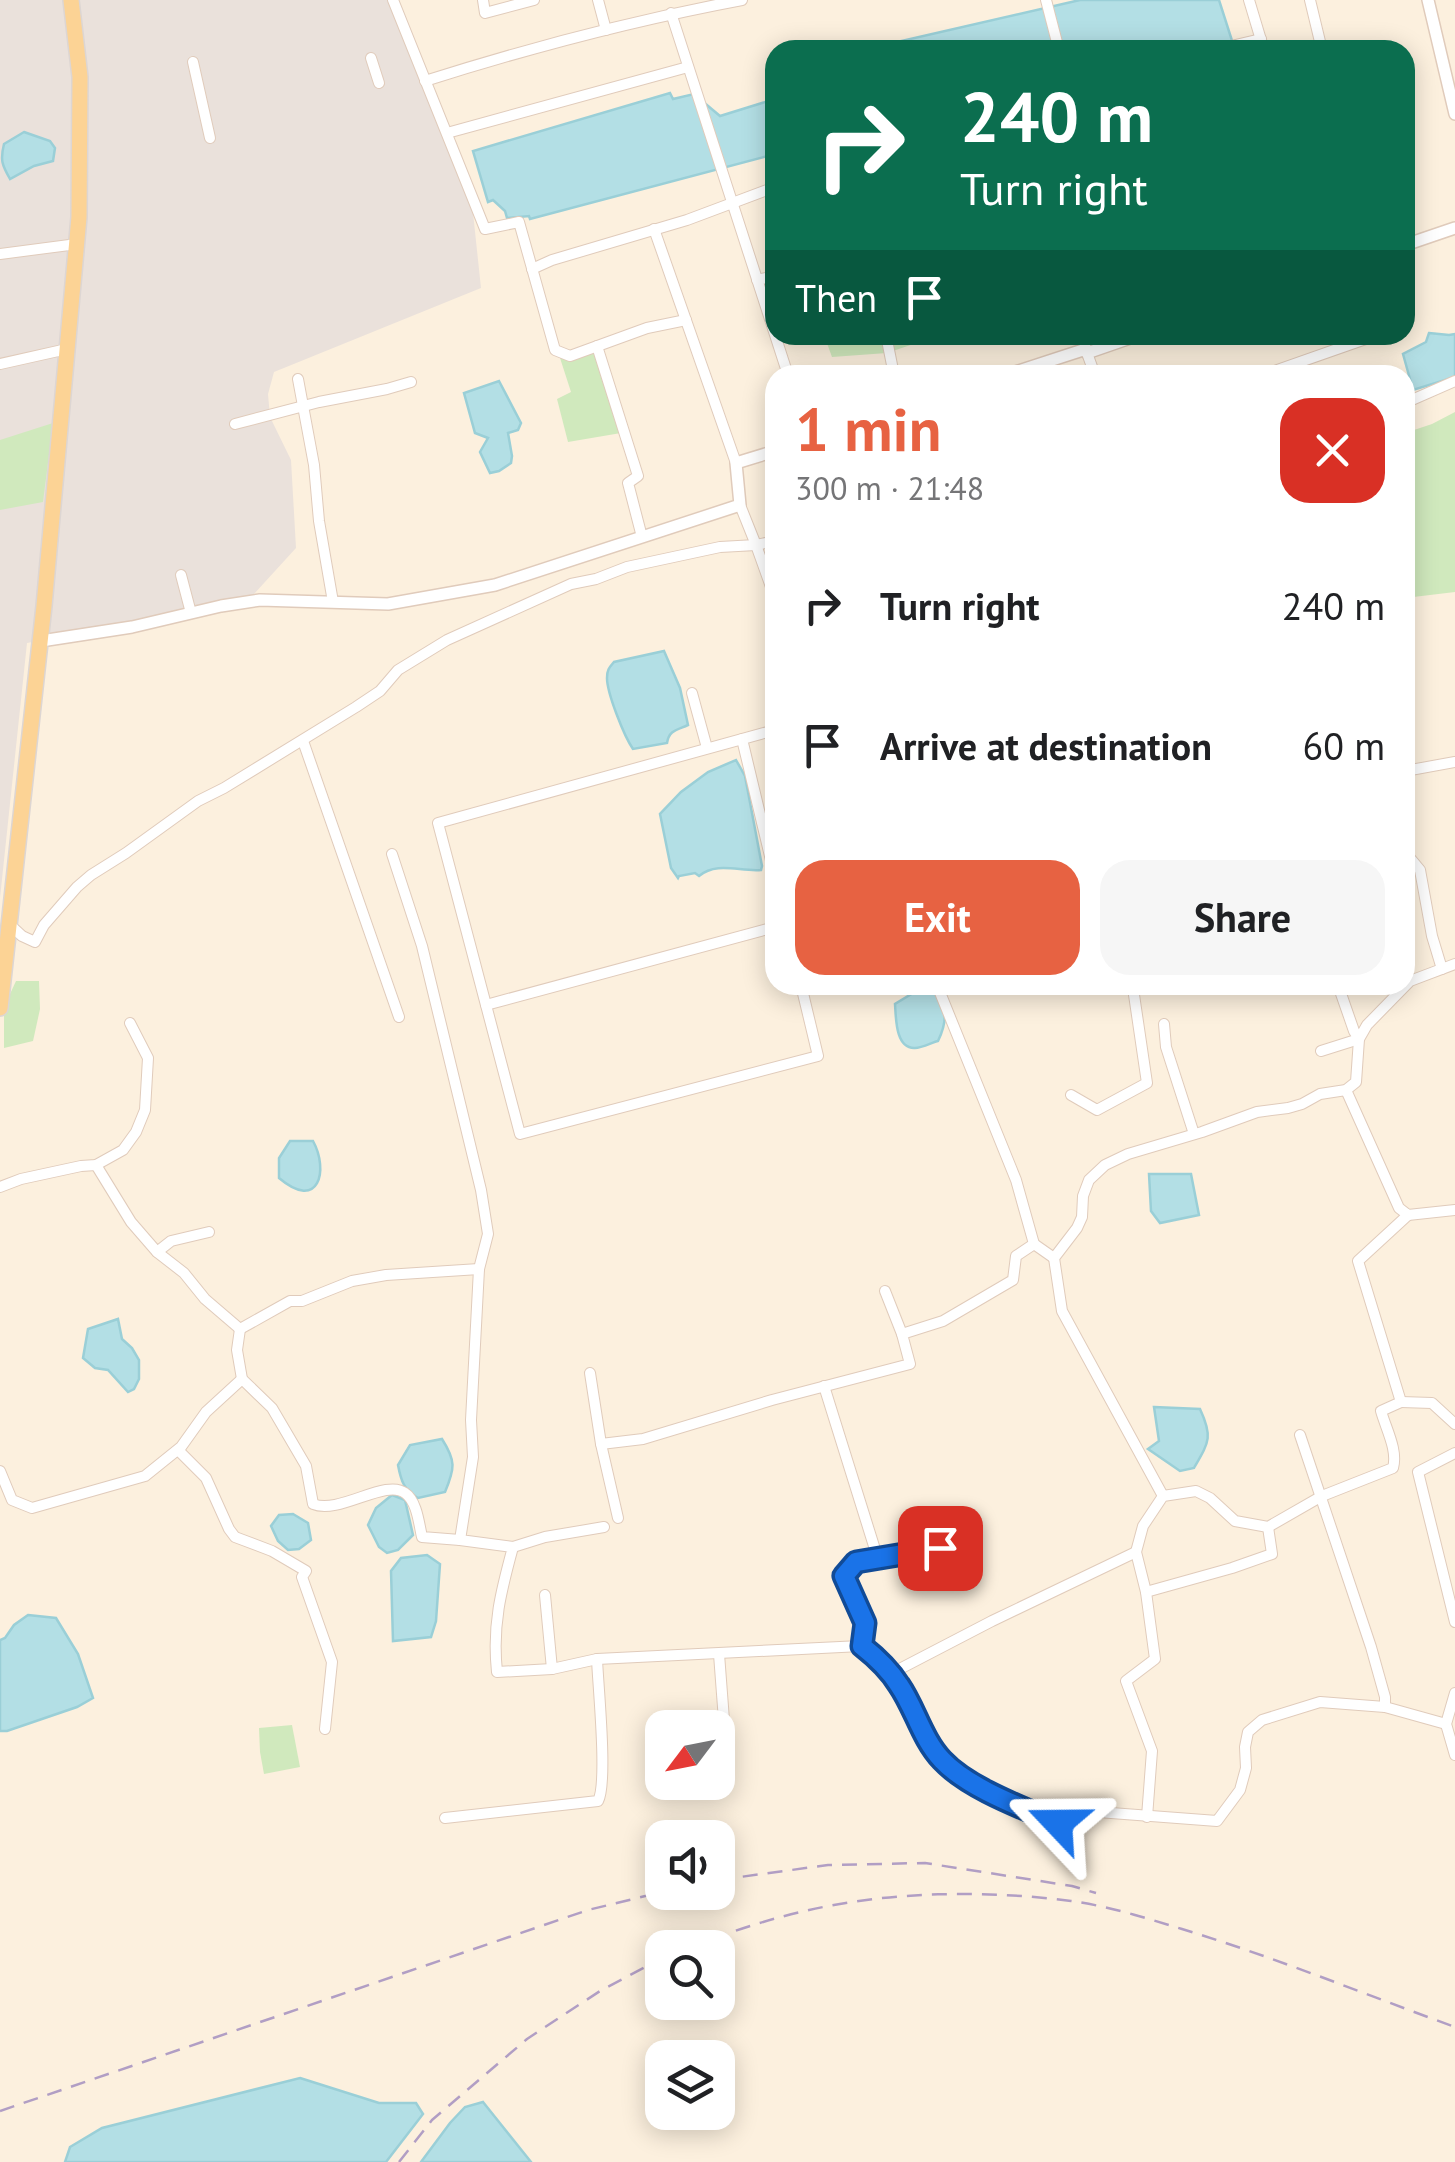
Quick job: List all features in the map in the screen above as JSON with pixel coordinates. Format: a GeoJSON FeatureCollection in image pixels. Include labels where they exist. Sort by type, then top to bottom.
{"type":"FeatureCollection","features":[{"type":"Feature","properties":{"kind":"main road"},"geometry":{"type":"LineString","coordinates":[[0,1008],[41,641],[79,217],[80,77],[70,0]]}},
{"type":"Feature","properties":{"kind":"street"},"geometry":{"type":"LineString","coordinates":[[393,0],[486,230],[519,222],[555,350],[570,356],[647,328],[686,320]]}},
{"type":"Feature","properties":{"kind":"street"},"geometry":{"type":"LineString","coordinates":[[482,0],[485,13],[534,0]]}},
{"type":"Feature","properties":{"kind":"street"},"geometry":{"type":"LineString","coordinates":[[598,0],[606,30]]}},
{"type":"Feature","properties":{"kind":"street"},"geometry":{"type":"LineString","coordinates":[[425,81],[671,13],[742,0]]}},
{"type":"Feature","properties":{"kind":"street"},"geometry":{"type":"LineString","coordinates":[[1046,0],[1056,40]]}},
{"type":"Feature","properties":{"kind":"street"},"geometry":{"type":"LineString","coordinates":[[1249,0],[1261,40]]}},
{"type":"Feature","properties":{"kind":"street"},"geometry":{"type":"LineString","coordinates":[[1310,0],[1320,40]]}},
{"type":"Feature","properties":{"kind":"street"},"geometry":{"type":"LineString","coordinates":[[1428,0],[1455,114]]}},
{"type":"Feature","properties":{"kind":"street"},"geometry":{"type":"LineString","coordinates":[[671,13],[765,305]]}},
{"type":"Feature","properties":{"kind":"street"},"geometry":{"type":"LineString","coordinates":[[371,58],[379,83]]}},
{"type":"Feature","properties":{"kind":"street"},"geometry":{"type":"LineString","coordinates":[[194,62],[210,138]]}},
{"type":"Feature","properties":{"kind":"street"},"geometry":{"type":"LineString","coordinates":[[447,133],[688,68]]}},
{"type":"Feature","properties":{"kind":"street"},"geometry":{"type":"LineString","coordinates":[[532,269],[687,220],[765,190]]}},
{"type":"Feature","properties":{"kind":"street"},"geometry":{"type":"LineString","coordinates":[[1415,242],[1455,228]]}},
{"type":"Feature","properties":{"kind":"street"},"geometry":{"type":"LineString","coordinates":[[654,229],[736,463],[740,506],[765,570]]}},
{"type":"Feature","properties":{"kind":"street"},"geometry":{"type":"LineString","coordinates":[[0,254],[76,244]]}},
{"type":"Feature","properties":{"kind":"street"},"geometry":{"type":"LineString","coordinates":[[757,280],[765,278]]}},
{"type":"Feature","properties":{"kind":"street"},"geometry":{"type":"LineString","coordinates":[[1084,345],[1091,365]]}},
{"type":"Feature","properties":{"kind":"street"},"geometry":{"type":"LineString","coordinates":[[1039,365],[1106,345]]}},
{"type":"Feature","properties":{"kind":"street"},"geometry":{"type":"LineString","coordinates":[[1291,365],[1348,345]]}},
{"type":"Feature","properties":{"kind":"street"},"geometry":{"type":"LineString","coordinates":[[596,346],[638,476],[628,483],[642,536]]}},
{"type":"Feature","properties":{"kind":"street"},"geometry":{"type":"LineString","coordinates":[[0,364],[67,350]]}},
{"type":"Feature","properties":{"kind":"street"},"geometry":{"type":"LineString","coordinates":[[298,380],[333,602]]}},
{"type":"Feature","properties":{"kind":"street"},"geometry":{"type":"LineString","coordinates":[[1415,399],[1455,381]]}},
{"type":"Feature","properties":{"kind":"street"},"geometry":{"type":"LineString","coordinates":[[236,424],[411,382]]}},
{"type":"Feature","properties":{"kind":"street"},"geometry":{"type":"LineString","coordinates":[[736,463],[765,453]]}},
{"type":"Feature","properties":{"kind":"street"},"geometry":{"type":"LineString","coordinates":[[41,641],[260,600],[388,604],[496,585],[740,506]]}},
{"type":"Feature","properties":{"kind":"street"},"geometry":{"type":"LineString","coordinates":[[10,924],[35,942],[56,911],[91,876],[198,801],[380,691],[398,670],[447,640],[571,584],[626,567],[720,547],[765,544]]}},
{"type":"Feature","properties":{"kind":"street"},"geometry":{"type":"LineString","coordinates":[[181,576],[191,613]]}},
{"type":"Feature","properties":{"kind":"street"},"geometry":{"type":"LineString","coordinates":[[692,692],[707,748]]}},
{"type":"Feature","properties":{"kind":"street"},"geometry":{"type":"LineString","coordinates":[[765,733],[438,823],[520,1134],[818,1056],[803,995]]}},
{"type":"Feature","properties":{"kind":"street"},"geometry":{"type":"LineString","coordinates":[[742,739],[765,835]]}},
{"type":"Feature","properties":{"kind":"street"},"geometry":{"type":"LineString","coordinates":[[302,740],[399,1017]]}},
{"type":"Feature","properties":{"kind":"street"},"geometry":{"type":"LineString","coordinates":[[1415,769],[1455,762]]}},
{"type":"Feature","properties":{"kind":"street"},"geometry":{"type":"LineString","coordinates":[[392,854],[422,946],[481,1190],[488,1234],[480,1269],[471,1420],[473,1458],[460,1540]]}},
{"type":"Feature","properties":{"kind":"street"},"geometry":{"type":"LineString","coordinates":[[1415,864],[1420,870],[1442,968]]}},
{"type":"Feature","properties":{"kind":"street"},"geometry":{"type":"LineString","coordinates":[[486,1005],[765,930]]}},
{"type":"Feature","properties":{"kind":"street"},"geometry":{"type":"LineString","coordinates":[[1415,978],[1455,964]]}},
{"type":"Feature","properties":{"kind":"street"},"geometry":{"type":"LineString","coordinates":[[941,995],[1016,1180],[1034,1244],[1054,1258]]}},
{"type":"Feature","properties":{"kind":"street"},"geometry":{"type":"LineString","coordinates":[[1071,1095],[1097,1110],[1148,1082],[1134,995]]}},
{"type":"Feature","properties":{"kind":"street"},"geometry":{"type":"LineString","coordinates":[[1341,995],[1359,1039]]}},
{"type":"Feature","properties":{"kind":"street"},"geometry":{"type":"LineString","coordinates":[[1163,1496],[1062,1311],[1054,1258],[1082,1217],[1089,1180],[1106,1165],[1128,1154],[1257,1112],[1288,1108],[1320,1094],[1346,1090],[1356,1082],[1359,1039],[1367,1024],[1395,995]]}},
{"type":"Feature","properties":{"kind":"street"},"geometry":{"type":"LineString","coordinates":[[0,1188],[20,1179],[96,1165],[123,1150],[145,1110],[148,1058],[130,1022]]}},
{"type":"Feature","properties":{"kind":"street"},"geometry":{"type":"LineString","coordinates":[[1164,1024],[1166,1047],[1194,1134]]}},
{"type":"Feature","properties":{"kind":"street"},"geometry":{"type":"LineString","coordinates":[[1322,1051],[1359,1039]]}},
{"type":"Feature","properties":{"kind":"street"},"geometry":{"type":"LineString","coordinates":[[1346,1090],[1399,1208],[1408,1215]]}},
{"type":"Feature","properties":{"kind":"street"},"geometry":{"type":"LineString","coordinates":[[96,1165],[131,1222],[184,1273],[205,1300],[240,1329]]}},
{"type":"Feature","properties":{"kind":"street"},"geometry":{"type":"LineString","coordinates":[[1401,1402],[1358,1261],[1408,1215],[1455,1210]]}},
{"type":"Feature","properties":{"kind":"street"},"geometry":{"type":"LineString","coordinates":[[158,1252],[172,1241],[210,1232]]}},
{"type":"Feature","properties":{"kind":"street"},"geometry":{"type":"LineString","coordinates":[[902,1334],[943,1321],[1012,1280],[1016,1256],[1034,1244]]}},
{"type":"Feature","properties":{"kind":"street"},"geometry":{"type":"LineString","coordinates":[[240,1329],[290,1301],[302,1302],[352,1281],[480,1269]]}},
{"type":"Feature","properties":{"kind":"street"},"geometry":{"type":"LineString","coordinates":[[601,1444],[642,1439],[910,1364],[886,1291]]}},
{"type":"Feature","properties":{"kind":"street"},"geometry":{"type":"LineString","coordinates":[[240,1329],[242,1379],[272,1408],[306,1466],[313,1504],[321,1508],[377,1492],[400,1490],[413,1503],[422,1537],[513,1547],[604,1527]]}},
{"type":"Feature","properties":{"kind":"street"},"geometry":{"type":"LineString","coordinates":[[590,1373],[618,1518]]}},
{"type":"Feature","properties":{"kind":"street"},"geometry":{"type":"LineString","coordinates":[[0,1470],[12,1500],[32,1508],[145,1476],[178,1450],[206,1412],[242,1379]]}},
{"type":"Feature","properties":{"kind":"street"},"geometry":{"type":"LineString","coordinates":[[824,1386],[878,1559]]}},
{"type":"Feature","properties":{"kind":"street"},"geometry":{"type":"LineString","coordinates":[[1146,1816],[1152,1750],[1126,1681],[1155,1659],[1136,1552],[1142,1526],[1163,1496],[1196,1490],[1234,1520],[1268,1526],[1322,1496],[1393,1468],[1394,1448],[1381,1412],[1401,1402],[1432,1403],[1455,1424]]}},
{"type":"Feature","properties":{"kind":"street"},"geometry":{"type":"LineString","coordinates":[[1300,1434],[1372,1647],[1386,1707]]}},
{"type":"Feature","properties":{"kind":"street"},"geometry":{"type":"LineString","coordinates":[[178,1450],[206,1478],[235,1538],[272,1551],[306,1572],[302,1577],[332,1662],[325,1729]]}},
{"type":"Feature","properties":{"kind":"street"},"geometry":{"type":"LineString","coordinates":[[1455,1453],[1418,1472],[1455,1622]]}},
{"type":"Feature","properties":{"kind":"street"},"geometry":{"type":"LineString","coordinates":[[0,1507],[12,1500]]}},
{"type":"Feature","properties":{"kind":"street"},"geometry":{"type":"LineString","coordinates":[[1146,1592],[1272,1554],[1268,1526]]}},
{"type":"Feature","properties":{"kind":"street"},"geometry":{"type":"LineString","coordinates":[[513,1547],[498,1602],[497,1672],[552,1669],[598,1660],[862,1646],[878,1658],[900,1686],[939,1757],[954,1771],[1005,1800],[1058,1823],[1098,1812],[1216,1821],[1240,1790],[1248,1732],[1262,1720],[1320,1702],[1386,1707],[1446,1724]]}},
{"type":"Feature","properties":{"kind":"street"},"geometry":{"type":"LineString","coordinates":[[862,1646],[865,1623],[844,1576],[856,1562],[940,1548]]}},
{"type":"Feature","properties":{"kind":"street"},"geometry":{"type":"LineString","coordinates":[[890,1674],[1136,1552]]}},
{"type":"Feature","properties":{"kind":"street"},"geometry":{"type":"LineString","coordinates":[[545,1595],[552,1669]]}},
{"type":"Feature","properties":{"kind":"street"},"geometry":{"type":"LineString","coordinates":[[719,1654],[723,1710]]}},
{"type":"Feature","properties":{"kind":"street"},"geometry":{"type":"LineString","coordinates":[[445,1818],[598,1801],[602,1773],[598,1660]]}},
{"type":"Feature","properties":{"kind":"street"},"geometry":{"type":"LineString","coordinates":[[1455,1693],[1446,1724],[1455,1755]]}},
{"type":"Feature","properties":{"kind":"shaded area"},"geometry":{"type":"Polygon","coordinates":[[[0,0],[395,0],[471,194],[481,288],[274,372],[268,394],[270,417],[291,460],[296,548],[254,594],[171,618],[27,643],[0,898],[0,0]]]}},
{"type":"Feature","properties":{"kind":"green space"},"geometry":{"type":"Polygon","coordinates":[[[828,345],[911,345],[887,353],[832,357],[828,345]]]}},
{"type":"Feature","properties":{"kind":"green space"},"geometry":{"type":"Polygon","coordinates":[[[595,347],[621,433],[568,442],[557,399],[571,392],[560,358],[595,347]]]}},
{"type":"Feature","properties":{"kind":"green space"},"geometry":{"type":"Polygon","coordinates":[[[1455,412],[1455,592],[1415,597],[1415,430],[1455,412]]]}},
{"type":"Feature","properties":{"kind":"green space"},"geometry":{"type":"Polygon","coordinates":[[[53,423],[43,502],[0,510],[0,440],[53,423]]]}},
{"type":"Feature","properties":{"kind":"green space"},"geometry":{"type":"Polygon","coordinates":[[[16,981],[39,981],[40,1009],[33,1041],[4,1048],[4,1007],[16,981]]]}},
{"type":"Feature","properties":{"kind":"green space"},"geometry":{"type":"Polygon","coordinates":[[[292,1725],[300,1767],[264,1774],[259,1728],[292,1725]]]}},
{"type":"Feature","properties":{"kind":"water"},"geometry":{"type":"Polygon","coordinates":[[[1080,0],[1219,0],[1232,40],[906,40],[1080,0]]]}},
{"type":"Feature","properties":{"kind":"water"},"geometry":{"type":"Polygon","coordinates":[[[670,93],[673,99],[694,94],[720,116],[765,102],[765,157],[530,219],[507,218],[493,200],[488,202],[473,151],[670,93]]]}},
{"type":"Feature","properties":{"kind":"water"},"geometry":{"type":"Polygon","coordinates":[[[24,132],[50,141],[55,148],[53,161],[10,179],[2,162],[4,144],[24,132]]]}},
{"type":"Feature","properties":{"kind":"water"},"geometry":{"type":"Polygon","coordinates":[[[1429,333],[1455,334],[1455,377],[1415,389],[1415,365],[1406,365],[1403,354],[1426,342],[1429,333]]]}},
{"type":"Feature","properties":{"kind":"water"},"geometry":{"type":"Polygon","coordinates":[[[499,381],[521,423],[518,430],[508,433],[511,463],[490,473],[480,452],[488,438],[475,433],[464,393],[499,381]]]}},
{"type":"Feature","properties":{"kind":"water"},"geometry":{"type":"Polygon","coordinates":[[[664,651],[680,688],[688,725],[672,733],[667,743],[633,749],[613,704],[608,671],[614,662],[664,651]]]}},
{"type":"Feature","properties":{"kind":"water"},"geometry":{"type":"Polygon","coordinates":[[[736,760],[745,776],[761,870],[721,868],[678,878],[671,868],[660,814],[708,772],[736,760]]]}},
{"type":"Feature","properties":{"kind":"water"},"geometry":{"type":"Polygon","coordinates":[[[910,995],[937,995],[944,1012],[938,1041],[914,1048],[903,1043],[895,1004],[910,995]]]}},
{"type":"Feature","properties":{"kind":"water"},"geometry":{"type":"Polygon","coordinates":[[[290,1141],[313,1141],[320,1174],[312,1189],[303,1191],[279,1178],[279,1158],[290,1141]]]}},
{"type":"Feature","properties":{"kind":"water"},"geometry":{"type":"Polygon","coordinates":[[[1149,1174],[1191,1174],[1199,1215],[1160,1223],[1151,1211],[1149,1174]]]}},
{"type":"Feature","properties":{"kind":"water"},"geometry":{"type":"Polygon","coordinates":[[[118,1319],[122,1339],[139,1360],[139,1379],[128,1392],[108,1370],[95,1368],[83,1358],[88,1329],[118,1319]]]}},
{"type":"Feature","properties":{"kind":"water"},"geometry":{"type":"Polygon","coordinates":[[[1154,1407],[1200,1409],[1208,1439],[1194,1468],[1180,1471],[1148,1449],[1159,1441],[1154,1407]]]}},
{"type":"Feature","properties":{"kind":"water"},"geometry":{"type":"Polygon","coordinates":[[[442,1439],[452,1465],[445,1492],[418,1498],[404,1484],[398,1465],[410,1445],[442,1439]]]}},
{"type":"Feature","properties":{"kind":"water"},"geometry":{"type":"Polygon","coordinates":[[[392,1495],[405,1500],[413,1535],[398,1550],[387,1553],[379,1547],[368,1525],[376,1508],[392,1495]]]}},
{"type":"Feature","properties":{"kind":"water"},"geometry":{"type":"Polygon","coordinates":[[[293,1514],[308,1523],[311,1540],[299,1549],[288,1550],[271,1526],[279,1515],[293,1514]]]}},
{"type":"Feature","properties":{"kind":"water"},"geometry":{"type":"Polygon","coordinates":[[[427,1555],[440,1564],[436,1621],[431,1637],[393,1641],[391,1571],[401,1558],[427,1555]]]}},
{"type":"Feature","properties":{"kind":"water"},"geometry":{"type":"Polygon","coordinates":[[[28,1615],[56,1618],[78,1654],[93,1698],[77,1707],[0,1731],[0,1640],[28,1615]]]}},
{"type":"Feature","properties":{"kind":"water"},"geometry":{"type":"Polygon","coordinates":[[[300,2078],[379,2103],[416,2103],[423,2114],[386,2162],[65,2162],[70,2147],[102,2128],[300,2078]]]}},
{"type":"Feature","properties":{"kind":"water"},"geometry":{"type":"Polygon","coordinates":[[[483,2102],[531,2162],[421,2162],[465,2107],[483,2102]]]}},
{"type":"Feature","properties":{"kind":"railway"},"geometry":{"type":"LineString","coordinates":[[735,1878],[828,1865],[925,1863],[1096,1893]]}},
{"type":"Feature","properties":{"kind":"railway"},"geometry":{"type":"LineString","coordinates":[[735,1931],[775,1918],[870,1899],[972,1894],[1071,1901],[1182,1929],[1455,2027]]}},
{"type":"Feature","properties":{"kind":"railway"},"geometry":{"type":"LineString","coordinates":[[0,2111],[588,1910],[645,1896]]}},
{"type":"Feature","properties":{"kind":"railway"},"geometry":{"type":"LineString","coordinates":[[399,2162],[432,2120],[527,2039],[645,1967]]}},
{"type":"Feature","properties":{"kind":"route"},"geometry":{"type":"LineString","coordinates":[[940,1548],[856,1562],[844,1576],[865,1623],[862,1646],[878,1658],[900,1686],[939,1757],[954,1771],[1005,1800],[1058,1823]]}}]}
